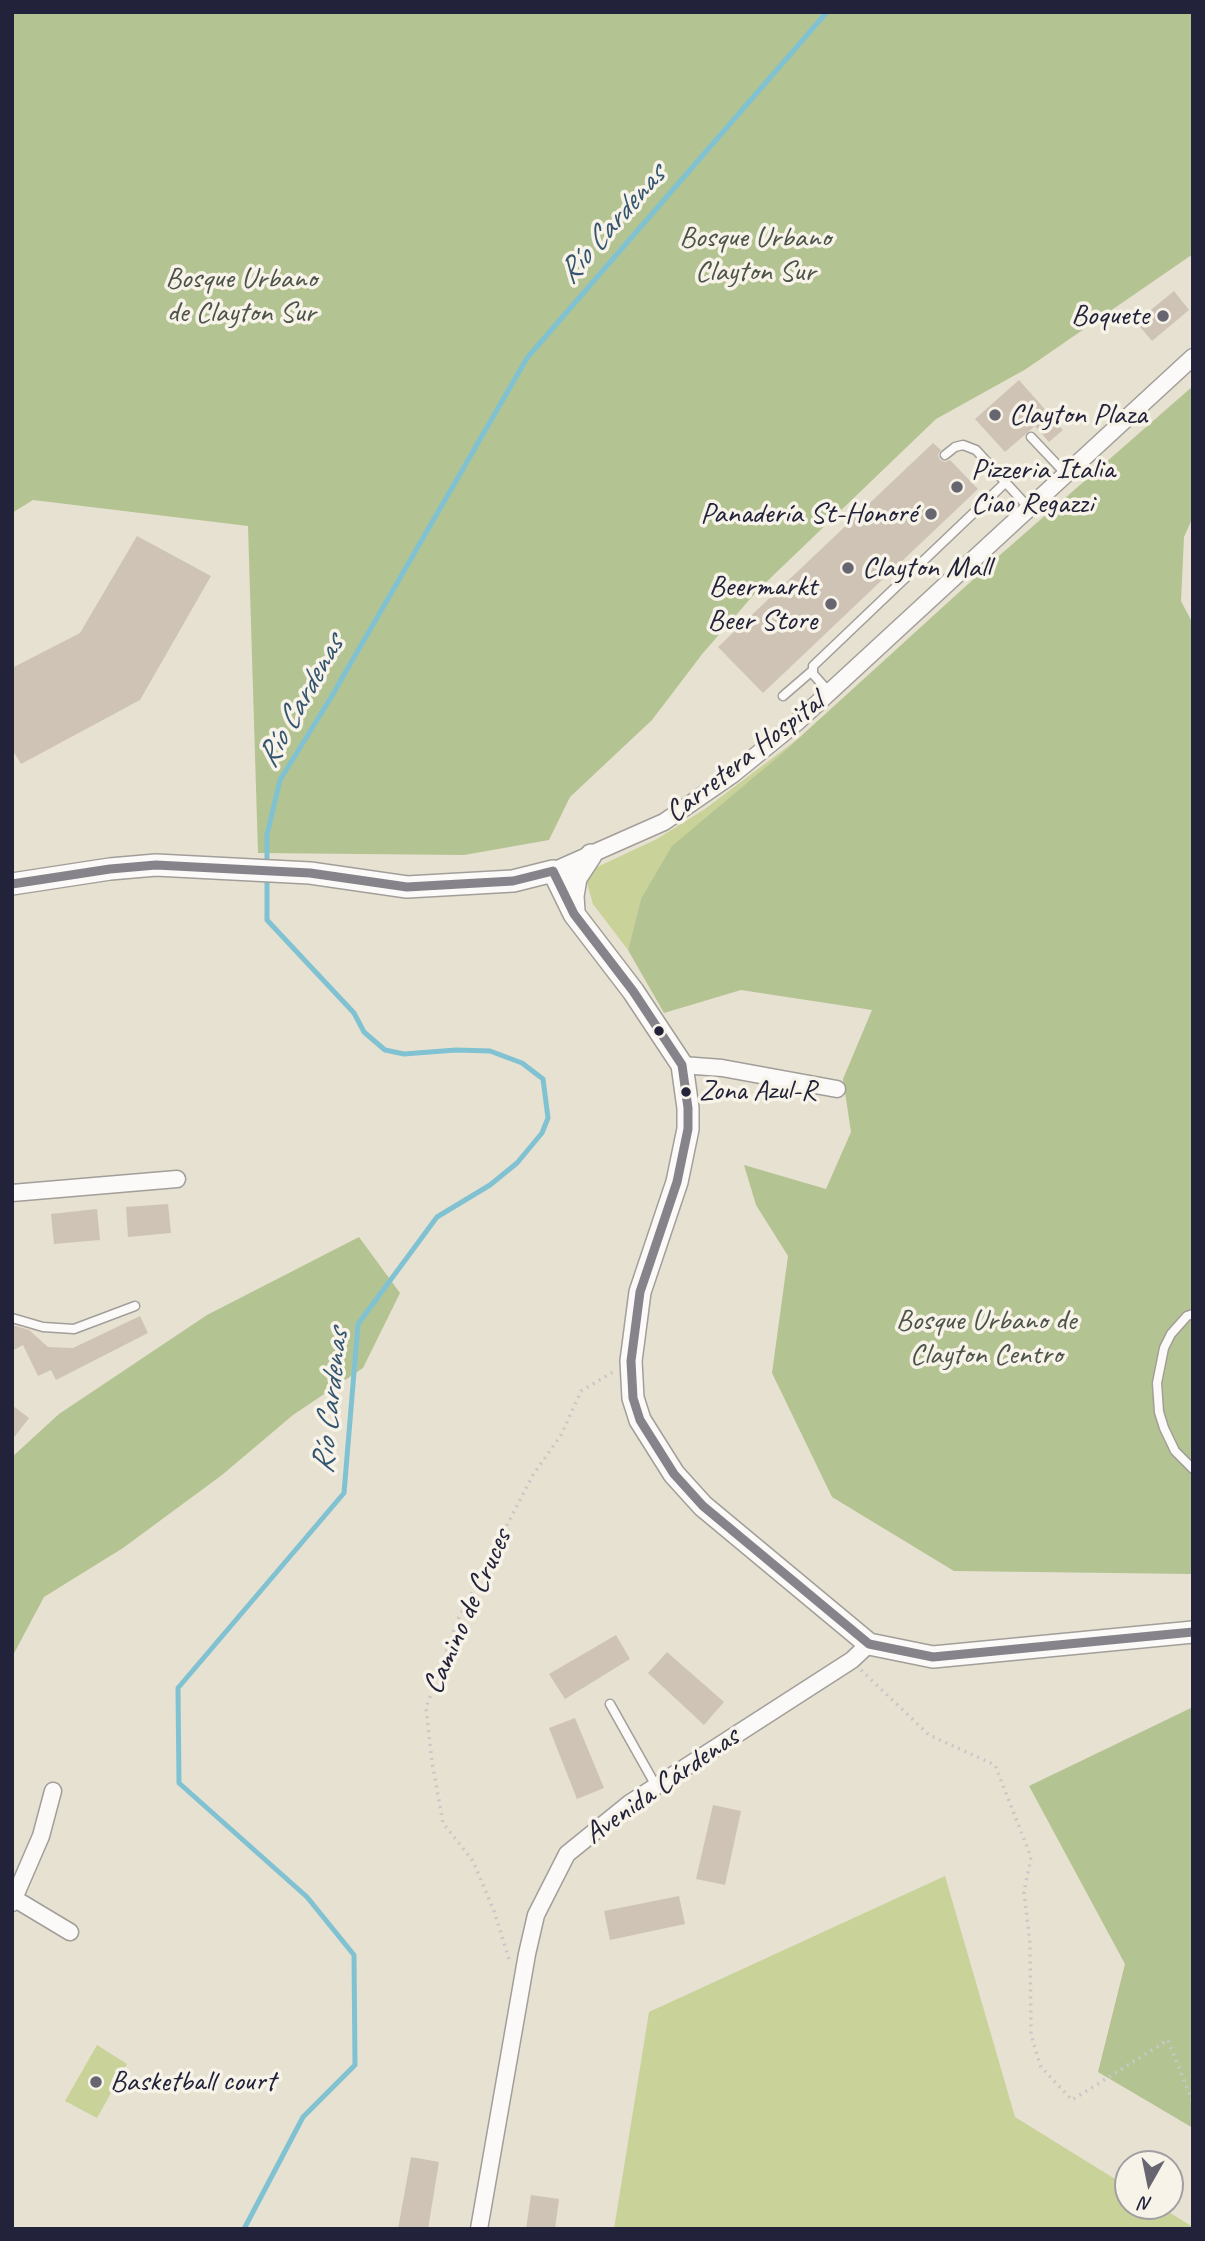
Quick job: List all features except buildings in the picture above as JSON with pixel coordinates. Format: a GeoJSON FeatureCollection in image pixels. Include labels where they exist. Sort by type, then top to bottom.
{"type":"FeatureCollection","features":[{"type":"Feature","properties":{"kind":"street","name":"Carretera Hospital"},"geometry":{"type":"LineString","coordinates":[[12,884],[138,866],[194,866],[310,873],[407,887],[513,880],[553,871],[592,855],[664,822],[761,752],[1193,357]]}},
{"type":"Feature","properties":{"kind":"street"},"geometry":{"type":"LineString","coordinates":[[575,914],[573,896],[576,878],[592,855]]}},
{"type":"Feature","properties":{"kind":"street"},"geometry":{"type":"LineString","coordinates":[[553,871],[575,914],[633,991],[682,1065],[688,1129],[677,1182],[640,1292],[632,1341],[633,1398],[640,1420],[674,1474],[691,1493],[869,1644],[933,1657],[1193,1632]]}},
{"type":"Feature","properties":{"kind":"street"},"geometry":{"type":"LineString","coordinates":[[513,880],[548,892],[575,914]]}},
{"type":"Feature","properties":{"kind":"street"},"geometry":{"type":"LineString","coordinates":[[682,1065],[722,1068],[837,1089]]}},
{"type":"Feature","properties":{"kind":"street"},"geometry":{"type":"LineString","coordinates":[[12,1193],[177,1179]]}},
{"type":"Feature","properties":{"kind":"street","name":"Avenida Cárdenas"},"geometry":{"type":"LineString","coordinates":[[479,2229],[519,1992],[536,1915],[566,1854],[615,1814],[852,1660],[869,1644]]}},
{"type":"Feature","properties":{"kind":"street"},"geometry":{"type":"LineString","coordinates":[[53,1791],[41,1836],[14,1901],[70,1931]]}},
{"type":"Feature","properties":{"kind":"lane"},"geometry":{"type":"LineString","coordinates":[[1031,437],[1066,474]]}},
{"type":"Feature","properties":{"kind":"lane"},"geometry":{"type":"LineString","coordinates":[[945,455],[955,447],[969,446],[981,454],[1029,508]]}},
{"type":"Feature","properties":{"kind":"lane"},"geometry":{"type":"LineString","coordinates":[[783,696],[1006,482]]}},
{"type":"Feature","properties":{"kind":"lane"},"geometry":{"type":"LineString","coordinates":[[811,671],[829,692]]}},
{"type":"Feature","properties":{"kind":"lane"},"geometry":{"type":"LineString","coordinates":[[12,1318],[43,1327],[74,1329],[135,1306]]}},
{"type":"Feature","properties":{"kind":"lane"},"geometry":{"type":"LineString","coordinates":[[1193,1314],[1187,1316],[1171,1334],[1164,1348],[1157,1383],[1159,1412],[1164,1428],[1175,1451],[1193,1469]]}},
{"type":"Feature","properties":{"kind":"lane"},"geometry":{"type":"LineString","coordinates":[[610,1704],[656,1786]]}},
{"type":"Feature","properties":{"kind":"path","name":"Camino de Cruces"},"geometry":{"type":"LineString","coordinates":[[519,1992],[494,1911],[473,1861],[443,1824],[426,1708],[458,1619],[533,1475],[561,1435],[581,1391],[616,1371]]}},
{"type":"Feature","properties":{"kind":"path"},"geometry":{"type":"LineString","coordinates":[[852,1660],[929,1735],[995,1765],[1031,1857],[1024,1892],[1030,1942],[1031,2035],[1041,2067],[1072,2100],[1168,2040],[1193,2103]]}},
{"type":"Feature","properties":{"kind":"green space","name":"Bosque Urbano Clayton Sur"},"geometry":{"type":"Polygon","coordinates":[[[12,12],[1193,12],[1193,254],[1026,369],[936,419],[757,591],[703,653],[652,720],[570,797],[549,840],[464,855],[258,853],[248,526],[33,500],[12,513],[12,12]]]}},
{"type":"Feature","properties":{"kind":"green space","name":"Bosque Urbano de Clayton Centro"},"geometry":{"type":"Polygon","coordinates":[[[1193,386],[1193,517],[1184,537],[1181,601],[1193,624],[1193,1574],[954,1571],[832,1497],[772,1373],[788,1256],[756,1205],[744,1165],[826,1189],[851,1132],[843,1079],[872,1010],[741,990],[664,1013],[628,950],[641,899],[672,846],[778,757],[1000,555],[1193,386]]]}},
{"type":"Feature","properties":{"kind":"green space"},"geometry":{"type":"Polygon","coordinates":[[[799,738],[641,899],[628,950],[593,904],[587,883],[589,875],[595,868],[657,839],[705,809],[799,738]]]}},
{"type":"Feature","properties":{"kind":"green space"},"geometry":{"type":"Polygon","coordinates":[[[359,1237],[400,1293],[363,1368],[293,1415],[222,1475],[123,1548],[44,1597],[12,1657],[12,1457],[59,1414],[207,1315],[359,1237]]]}},
{"type":"Feature","properties":{"kind":"green space"},"geometry":{"type":"Polygon","coordinates":[[[1193,1707],[1193,2128],[1098,2072],[1125,1964],[1029,1786],[1193,1707]]]}},
{"type":"Feature","properties":{"kind":"green space"},"geometry":{"type":"Polygon","coordinates":[[[945,1876],[1015,2117],[1114,2178],[1114,2220],[1182,2220],[1193,2229],[614,2229],[649,2012],[945,1876]]]}},
{"type":"Feature","properties":{"kind":"green space","name":"Basketball court"},"geometry":{"type":"Polygon","coordinates":[[[97,2045],[127,2064],[97,2118],[65,2101],[97,2045]]]}},
{"type":"Feature","properties":{"kind":"waterway","name":"Río Cardenas"},"geometry":{"type":"LineString","coordinates":[[267,867],[267,835],[280,780],[330,699],[527,358],[827,12]]}},
{"type":"Feature","properties":{"kind":"waterway","name":"Río Cardenas"},"geometry":{"type":"LineString","coordinates":[[244,2229],[303,2117],[355,2065],[354,1955],[307,1897],[179,1783],[178,1688],[344,1493],[358,1324],[437,1217],[490,1185],[517,1163],[542,1133],[548,1118],[543,1079],[522,1063],[490,1051],[456,1050],[404,1054],[385,1050],[364,1032],[354,1013],[267,920],[267,877]]}},
{"type":"Feature","properties":{"kind":"transit line"},"geometry":{"type":"LineString","coordinates":[[12,884],[156,865],[310,873],[407,887],[513,881],[553,871],[574,914],[633,991],[682,1065],[688,1129],[677,1182],[640,1292],[631,1361],[633,1398],[640,1420],[674,1474],[703,1506],[869,1644],[933,1657],[1193,1632]]}},
{"type":"Feature","properties":{"kind":"place","name":"Boquete"},"geometry":{"type":"Point","coordinates":[1163,316]}},
{"type":"Feature","properties":{"kind":"place","name":"Clayton Plaza"},"geometry":{"type":"Point","coordinates":[995,415]}},
{"type":"Feature","properties":{"kind":"place","name":"Pizzeria Italia Ciao Regazzi"},"geometry":{"type":"Point","coordinates":[957,487]}},
{"type":"Feature","properties":{"kind":"place","name":"Panadería St-Honoré"},"geometry":{"type":"Point","coordinates":[931,514]}},
{"type":"Feature","properties":{"kind":"place","name":"Clayton Mall"},"geometry":{"type":"Point","coordinates":[848,568]}},
{"type":"Feature","properties":{"kind":"place","name":"Beermarkt Beer Store"},"geometry":{"type":"Point","coordinates":[831,604]}},
{"type":"Feature","properties":{"kind":"place","name":"Zona Azul-R"},"geometry":{"type":"Point","coordinates":[686,1092]}},
{"type":"Feature","properties":{"kind":"place","name":"Basketball court"},"geometry":{"type":"Point","coordinates":[96,2082]}},
{"type":"Feature","properties":{"kind":"park label","name":"Bosque Urbano de Clayton Sur"},"geometry":{"type":"Point","coordinates":[241,296]}}]}
